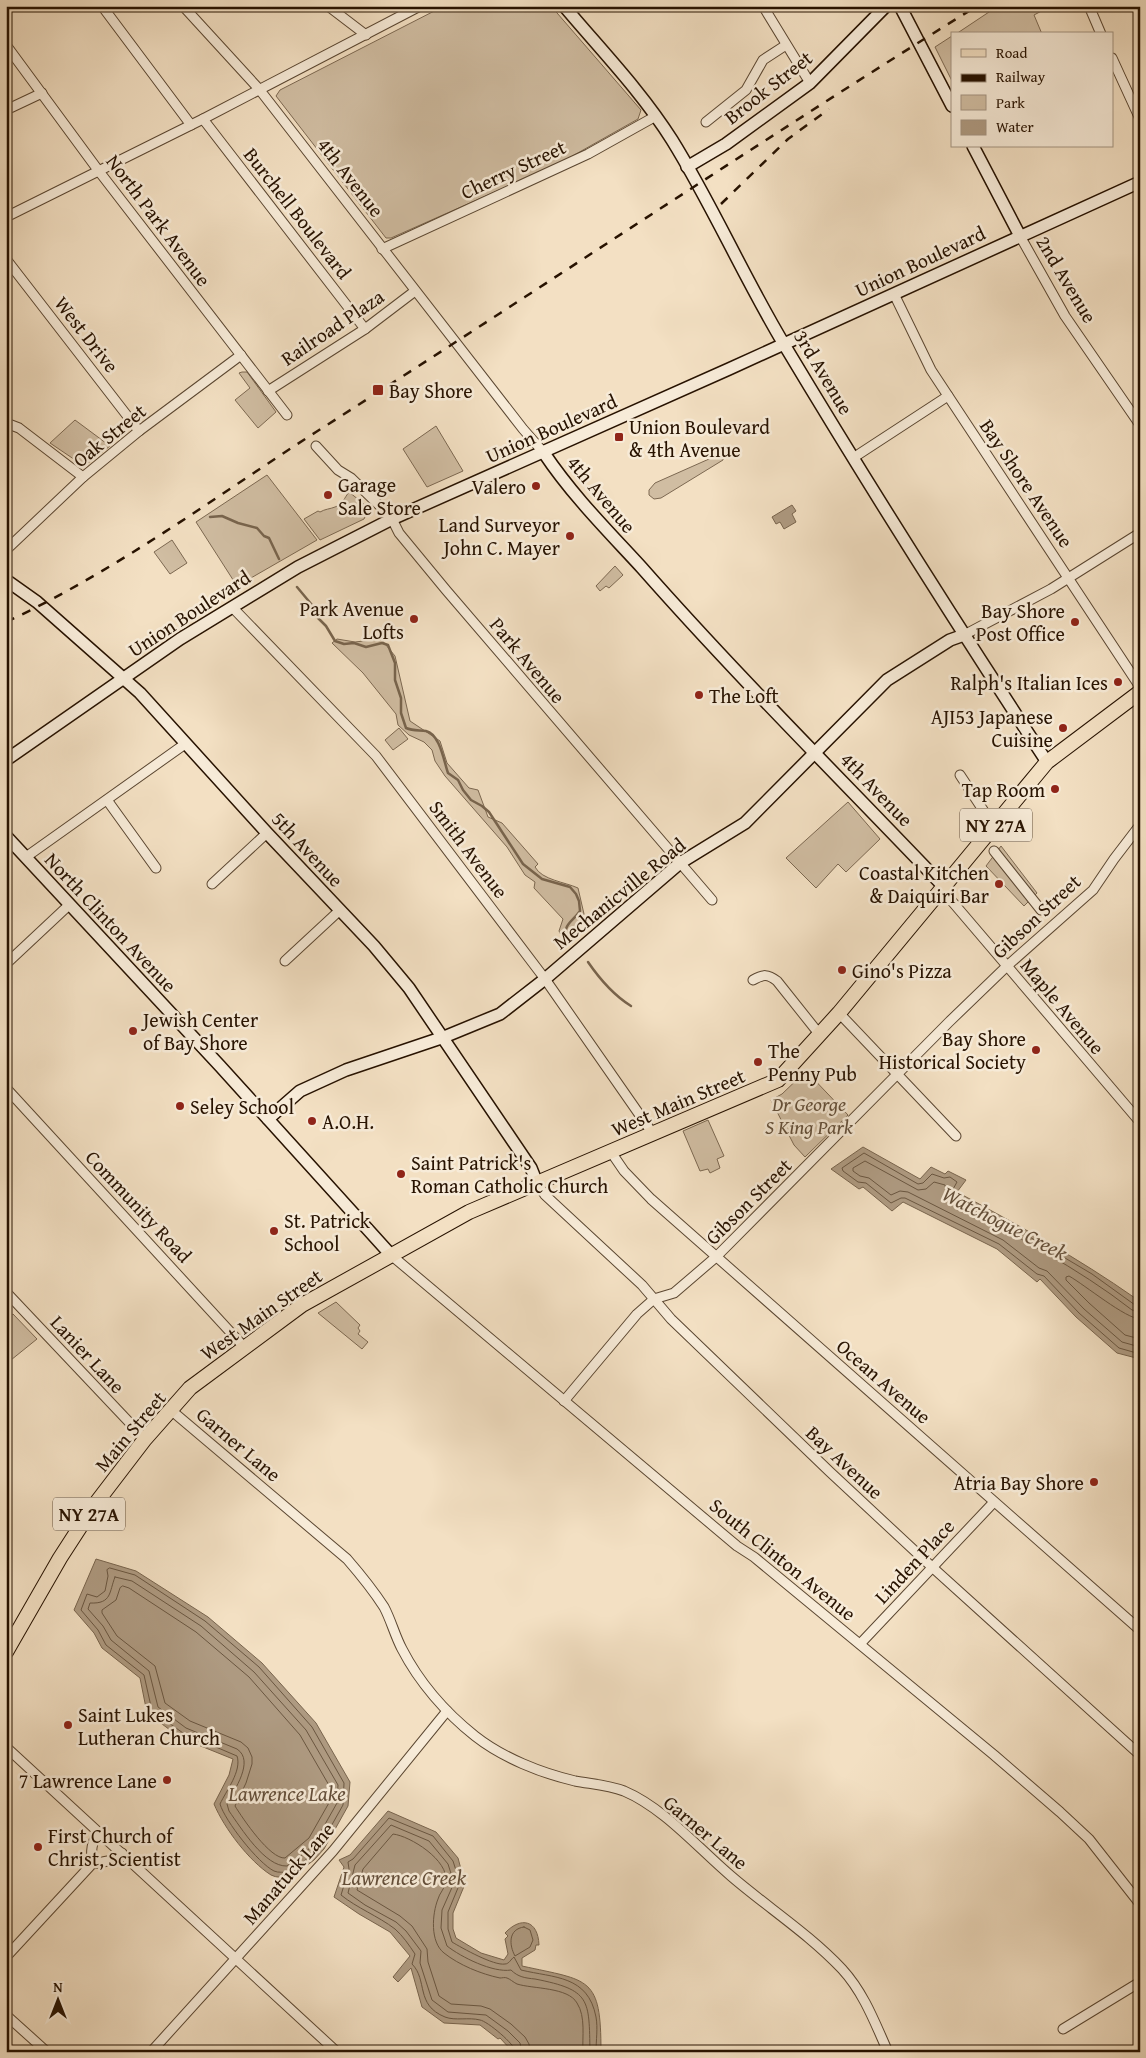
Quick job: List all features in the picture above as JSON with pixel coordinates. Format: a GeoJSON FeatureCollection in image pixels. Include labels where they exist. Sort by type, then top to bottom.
{"type":"FeatureCollection","features":[{"type":"Feature","properties":{"kind":"main road","name":"3rd Avenue"},"geometry":{"type":"LineString","coordinates":[[564,6],[626,76],[656,116],[702,190],[784,344],[964,635],[1047,762]]}},
{"type":"Feature","properties":{"kind":"main road","name":"Brook Street"},"geometry":{"type":"LineString","coordinates":[[687,168],[726,144],[810,83],[886,6]]}},
{"type":"Feature","properties":{"kind":"main road"},"geometry":{"type":"LineString","coordinates":[[900,6],[951,104]]}},
{"type":"Feature","properties":{"kind":"main road","name":"2nd Avenue"},"geometry":{"type":"LineString","coordinates":[[974,148],[1020,236]]}},
{"type":"Feature","properties":{"kind":"main road","name":"Union Boulevard"},"geometry":{"type":"LineString","coordinates":[[6,760],[180,639],[298,567],[392,519],[544,453],[1140,182]]}},
{"type":"Feature","properties":{"kind":"main road","name":"4th Avenue"},"geometry":{"type":"LineString","coordinates":[[544,453],[557,472],[608,533],[693,627],[816,752],[944,887]]}},
{"type":"Feature","properties":{"kind":"main road","name":"5th Avenue"},"geometry":{"type":"LineString","coordinates":[[6,580],[37,602],[140,694],[394,968],[444,1037],[531,1168],[537,1182]]}},
{"type":"Feature","properties":{"kind":"main road","name":"Mechanicville Road"},"geometry":{"type":"LineString","coordinates":[[268,1119],[300,1091],[346,1070],[444,1037],[500,1014],[545,979],[680,863],[745,824],[887,680],[950,640],[964,635]]}},
{"type":"Feature","properties":{"kind":"main road","name":"NY 27A"},"geometry":{"type":"LineString","coordinates":[[944,887],[1047,762],[1140,692]]}},
{"type":"Feature","properties":{"kind":"main road","name":"North Clinton Avenue"},"geometry":{"type":"LineString","coordinates":[[6,836],[391,1255]]}},
{"type":"Feature","properties":{"kind":"main road","name":"West Main Street"},"geometry":{"type":"LineString","coordinates":[[190,1388],[302,1305],[469,1212],[778,1080],[839,1013],[944,887]]}},
{"type":"Feature","properties":{"kind":"main road","name":"Main Street"},"geometry":{"type":"LineString","coordinates":[[6,1652],[60,1558],[94,1507],[145,1439],[172,1411],[190,1388]]}},
{"type":"Feature","properties":{"kind":"street"},"geometry":{"type":"LineString","coordinates":[[102,6],[191,125]]}},
{"type":"Feature","properties":{"kind":"street","name":"4th Avenue"},"geometry":{"type":"LineString","coordinates":[[183,6],[259,89],[382,249],[523,429],[544,453]]}},
{"type":"Feature","properties":{"kind":"street"},"geometry":{"type":"LineString","coordinates":[[328,6],[366,35]]}},
{"type":"Feature","properties":{"kind":"street"},"geometry":{"type":"LineString","coordinates":[[6,217],[203,119],[420,6]]}},
{"type":"Feature","properties":{"kind":"street"},"geometry":{"type":"LineString","coordinates":[[763,6],[810,83]]}},
{"type":"Feature","properties":{"kind":"street"},"geometry":{"type":"LineString","coordinates":[[1089,6],[1100,32]]}},
{"type":"Feature","properties":{"kind":"street","name":"North Park Avenue"},"geometry":{"type":"LineString","coordinates":[[6,45],[98,170],[287,415]]}},
{"type":"Feature","properties":{"kind":"street"},"geometry":{"type":"LineString","coordinates":[[706,122],[750,86],[763,60],[786,45]]}},
{"type":"Feature","properties":{"kind":"street"},"geometry":{"type":"LineString","coordinates":[[1114,62],[1140,119]]}},
{"type":"Feature","properties":{"kind":"street"},"geometry":{"type":"LineString","coordinates":[[6,110],[42,93]]}},
{"type":"Feature","properties":{"kind":"street","name":"Cherry Street"},"geometry":{"type":"LineString","coordinates":[[382,249],[588,154],[656,116]]}},
{"type":"Feature","properties":{"kind":"street","name":"Burchell Boulevard"},"geometry":{"type":"LineString","coordinates":[[203,119],[365,329]]}},
{"type":"Feature","properties":{"kind":"street","name":"2nd Avenue"},"geometry":{"type":"LineString","coordinates":[[1020,236],[1065,316],[1140,425]]}},
{"type":"Feature","properties":{"kind":"street","name":"West Drive"},"geometry":{"type":"LineString","coordinates":[[6,259],[139,431]]}},
{"type":"Feature","properties":{"kind":"street","name":"Railroad Plaza"},"geometry":{"type":"LineString","coordinates":[[268,390],[365,329],[415,291]]}},
{"type":"Feature","properties":{"kind":"street","name":"Bay Shore Avenue"},"geometry":{"type":"LineString","coordinates":[[894,294],[931,370],[1140,687]]}},
{"type":"Feature","properties":{"kind":"street","name":"Oak Street"},"geometry":{"type":"LineString","coordinates":[[6,550],[83,477],[139,431],[241,355]]}},
{"type":"Feature","properties":{"kind":"street"},"geometry":{"type":"LineString","coordinates":[[853,458],[948,396]]}},
{"type":"Feature","properties":{"kind":"street"},"geometry":{"type":"LineString","coordinates":[[6,423],[19,428],[83,477]]}},
{"type":"Feature","properties":{"kind":"street","name":"Park Avenue"},"geometry":{"type":"LineString","coordinates":[[316,446],[338,470],[351,478],[392,519],[399,534],[712,900]]}},
{"type":"Feature","properties":{"kind":"street","name":"Mechanicville Road"},"geometry":{"type":"LineString","coordinates":[[964,635],[1015,610],[1140,533]]}},
{"type":"Feature","properties":{"kind":"street","name":"Smith Avenue"},"geometry":{"type":"LineString","coordinates":[[232,607],[376,756],[545,979],[653,1134]]}},
{"type":"Feature","properties":{"kind":"street"},"geometry":{"type":"LineString","coordinates":[[26,857],[185,744]]}},
{"type":"Feature","properties":{"kind":"street"},"geometry":{"type":"LineString","coordinates":[[960,775],[989,819]]}},
{"type":"Feature","properties":{"kind":"street"},"geometry":{"type":"LineString","coordinates":[[107,800],[156,868]]}},
{"type":"Feature","properties":{"kind":"street","name":"Gibson Street"},"geometry":{"type":"LineString","coordinates":[[564,1401],[637,1314],[654,1300],[674,1293],[716,1257],[809,1166],[897,1073],[1007,966],[1094,890],[1114,858],[1140,825]]}},
{"type":"Feature","properties":{"kind":"street"},"geometry":{"type":"LineString","coordinates":[[212,884],[267,833]]}},
{"type":"Feature","properties":{"kind":"street"},"geometry":{"type":"LineString","coordinates":[[994,851],[1041,910]]}},
{"type":"Feature","properties":{"kind":"street","name":"Maple Avenue"},"geometry":{"type":"LineString","coordinates":[[944,887],[950,899],[1140,1122]]}},
{"type":"Feature","properties":{"kind":"street"},"geometry":{"type":"LineString","coordinates":[[6,964],[69,905]]}},
{"type":"Feature","properties":{"kind":"street"},"geometry":{"type":"LineString","coordinates":[[286,961],[340,910]]}},
{"type":"Feature","properties":{"kind":"street"},"geometry":{"type":"LineString","coordinates":[[753,980],[761,975],[769,975],[820,1035]]}},
{"type":"Feature","properties":{"kind":"street"},"geometry":{"type":"LineString","coordinates":[[839,1013],[956,1136]]}},
{"type":"Feature","properties":{"kind":"street","name":"Community Road"},"geometry":{"type":"LineString","coordinates":[[6,1088],[245,1348]]}},
{"type":"Feature","properties":{"kind":"street","name":"Ocean Avenue"},"geometry":{"type":"LineString","coordinates":[[611,1152],[624,1171],[651,1199],[1140,1630]]}},
{"type":"Feature","properties":{"kind":"street","name":"Bay Avenue"},"geometry":{"type":"LineString","coordinates":[[537,1182],[545,1195],[642,1285],[671,1319],[932,1567],[1140,1755]]}},
{"type":"Feature","properties":{"kind":"street","name":"South Clinton Avenue"},"geometry":{"type":"LineString","coordinates":[[391,1255],[730,1540],[754,1557],[994,1755],[1089,1839],[1140,1904]]}},
{"type":"Feature","properties":{"kind":"street","name":"Lanier Lane"},"geometry":{"type":"LineString","coordinates":[[6,1292],[145,1439]]}},
{"type":"Feature","properties":{"kind":"street","name":"Garner Lane"},"geometry":{"type":"LineString","coordinates":[[172,1411],[335,1548],[361,1575],[385,1608],[402,1650],[424,1684],[447,1710],[475,1736],[510,1757],[554,1775],[623,1791],[645,1804],[685,1835],[730,1876],[820,1948],[841,1969],[867,2004],[888,2052]]}},
{"type":"Feature","properties":{"kind":"street","name":"Linden Place"},"geometry":{"type":"LineString","coordinates":[[860,1644],[994,1502]]}},
{"type":"Feature","properties":{"kind":"street","name":"Manatuck Lane"},"geometry":{"type":"LineString","coordinates":[[151,2052],[333,1851],[447,1710]]}},
{"type":"Feature","properties":{"kind":"street"},"geometry":{"type":"LineString","coordinates":[[6,1746],[337,2052]]}},
{"type":"Feature","properties":{"kind":"street"},"geometry":{"type":"LineString","coordinates":[[92,1864],[91,1850],[93,1839],[99,1832]]}},
{"type":"Feature","properties":{"kind":"street"},"geometry":{"type":"LineString","coordinates":[[6,1957],[92,1864],[113,1860],[122,1853]]}},
{"type":"Feature","properties":{"kind":"street"},"geometry":{"type":"LineString","coordinates":[[1063,2029],[1140,1982]]}},
{"type":"Feature","properties":{"kind":"street"},"geometry":{"type":"LineString","coordinates":[[6,2015],[47,2052]]}},
{"type":"Feature","properties":{"kind":"green space"},"geometry":{"type":"Polygon","coordinates":[[[444,6],[551,6],[641,110],[638,119],[560,163],[391,238],[386,238],[276,96],[280,90],[444,6]]]}},
{"type":"Feature","properties":{"kind":"green space"},"geometry":{"type":"Polygon","coordinates":[[[998,6],[1051,6],[1034,15],[1041,32],[959,32],[998,6]]]}},
{"type":"Feature","properties":{"kind":"green space"},"geometry":{"type":"Polygon","coordinates":[[[951,37],[951,79],[935,47],[951,37]]]}},
{"type":"Feature","properties":{"kind":"green space"},"geometry":{"type":"Polygon","coordinates":[[[247,372],[276,412],[258,428],[235,400],[250,388],[239,373],[247,372]]]}},
{"type":"Feature","properties":{"kind":"green space"},"geometry":{"type":"Polygon","coordinates":[[[75,420],[110,446],[84,466],[50,443],[75,420]]]}},
{"type":"Feature","properties":{"kind":"green space"},"geometry":{"type":"Polygon","coordinates":[[[436,426],[463,471],[427,487],[403,449],[436,426]]]}},
{"type":"Feature","properties":{"kind":"green space"},"geometry":{"type":"Polygon","coordinates":[[[718,455],[724,457],[723,460],[661,498],[654,499],[649,495],[649,490],[655,483],[718,455]]]}},
{"type":"Feature","properties":{"kind":"green space"},"geometry":{"type":"Polygon","coordinates":[[[267,475],[317,540],[237,586],[196,522],[267,475]]]}},
{"type":"Feature","properties":{"kind":"green space"},"geometry":{"type":"Polygon","coordinates":[[[349,492],[364,504],[366,515],[364,519],[320,540],[304,519],[318,511],[337,506],[349,492]]]}},
{"type":"Feature","properties":{"kind":"green space"},"geometry":{"type":"Polygon","coordinates":[[[172,540],[187,563],[170,574],[154,552],[172,540]]]}},
{"type":"Feature","properties":{"kind":"green space"},"geometry":{"type":"Polygon","coordinates":[[[615,566],[623,575],[609,588],[606,586],[600,591],[596,586],[615,566]]]}},
{"type":"Feature","properties":{"kind":"green space"},"geometry":{"type":"Polygon","coordinates":[[[337,639],[355,642],[381,639],[395,656],[410,721],[440,741],[447,763],[469,788],[478,790],[488,817],[502,823],[538,864],[535,867],[538,871],[548,878],[578,888],[584,914],[567,947],[559,931],[563,919],[534,888],[535,882],[525,875],[507,847],[445,776],[435,761],[432,750],[424,742],[409,735],[398,725],[396,714],[363,673],[332,643],[337,639]]]}},
{"type":"Feature","properties":{"kind":"green space"},"geometry":{"type":"Polygon","coordinates":[[[399,728],[408,739],[393,750],[385,740],[399,728]]]}},
{"type":"Feature","properties":{"kind":"green space"},"geometry":{"type":"Polygon","coordinates":[[[848,802],[880,839],[846,872],[838,864],[816,888],[786,858],[848,802]]]}},
{"type":"Feature","properties":{"kind":"green space"},"geometry":{"type":"Polygon","coordinates":[[[1001,846],[1037,893],[1024,906],[986,866],[1001,846]]]}},
{"type":"Feature","properties":{"kind":"green space","name":"Dr George S King Park"},"geometry":{"type":"Polygon","coordinates":[[[806,1071],[848,1115],[805,1157],[794,1145],[771,1100],[782,1094],[806,1071]]]}},
{"type":"Feature","properties":{"kind":"green space"},"geometry":{"type":"Polygon","coordinates":[[[708,1120],[724,1156],[717,1159],[720,1168],[710,1173],[708,1169],[700,1171],[683,1131],[708,1120]]]}},
{"type":"Feature","properties":{"kind":"green space"},"geometry":{"type":"Polygon","coordinates":[[[336,1302],[360,1325],[358,1334],[368,1342],[362,1349],[318,1313],[336,1302]]]}},
{"type":"Feature","properties":{"kind":"green space"},"geometry":{"type":"Polygon","coordinates":[[[13,1314],[37,1339],[6,1364],[6,1318],[13,1314]]]}},
{"type":"Feature","properties":{"kind":"water"},"geometry":{"type":"Polygon","coordinates":[[[792,505],[796,511],[792,514],[796,522],[784,529],[780,522],[776,524],[772,517],[792,505]]]}},
{"type":"Feature","properties":{"kind":"water"},"geometry":{"type":"Polygon","coordinates":[[[863,1147],[920,1179],[931,1167],[945,1174],[948,1171],[966,1180],[957,1192],[1025,1229],[1135,1298],[1140,1303],[1140,1359],[1117,1353],[1076,1317],[1040,1279],[1037,1282],[997,1249],[903,1202],[892,1211],[863,1187],[859,1189],[831,1169],[863,1147]]]}},
{"type":"Feature","properties":{"kind":"water","name":"Lawrence Lake"},"geometry":{"type":"Polygon","coordinates":[[[96,1559],[136,1571],[208,1617],[262,1663],[316,1723],[350,1782],[348,1806],[324,1849],[314,1860],[290,1878],[273,1876],[254,1861],[238,1843],[218,1813],[214,1804],[229,1775],[233,1759],[181,1738],[147,1713],[140,1678],[102,1648],[94,1633],[74,1610],[96,1559]]]}},
{"type":"Feature","properties":{"kind":"water","name":"Lawrence Creek"},"geometry":{"type":"Polygon","coordinates":[[[388,1811],[436,1832],[458,1858],[465,1884],[453,1913],[453,1929],[456,1938],[481,1953],[504,1960],[508,1954],[505,1939],[508,1936],[505,1933],[517,1924],[528,1923],[536,1930],[539,1945],[536,1945],[535,1950],[522,1958],[522,1966],[563,1975],[587,1986],[594,1995],[598,2009],[601,2052],[513,2052],[500,2038],[498,2039],[480,2025],[444,2023],[422,2007],[411,1968],[398,1982],[393,1977],[410,1956],[390,1932],[334,1897],[344,1867],[339,1860],[350,1855],[388,1811]]]}},
{"type":"Feature","properties":{"kind":"waterway","name":"Watchogue Creek"},"geometry":{"type":"LineString","coordinates":[[210,517],[222,516],[257,528],[264,536],[269,538],[279,559]]}},
{"type":"Feature","properties":{"kind":"waterway","name":"Watchogue Creek"},"geometry":{"type":"LineString","coordinates":[[297,587],[312,605],[318,618],[326,626],[335,641],[344,644],[354,643],[366,647],[382,643],[388,645],[395,663],[395,680],[401,698],[401,713],[406,728],[426,731],[435,737],[441,749],[448,773],[458,780],[471,800],[489,812],[523,864],[542,879],[570,887],[576,894],[580,911],[566,928],[568,937],[572,942]]}},
{"type":"Feature","properties":{"kind":"waterway","name":"Watchogue Creek"},"geometry":{"type":"LineString","coordinates":[[588,962],[608,986],[631,1006]]}},
{"type":"Feature","properties":{"kind":"railway"},"geometry":{"type":"LineString","coordinates":[[6,622],[47,602],[126,557],[729,164],[977,6]]}},
{"type":"Feature","properties":{"kind":"railway"},"geometry":{"type":"LineString","coordinates":[[721,204],[788,139],[829,109]]}},
{"type":"Feature","properties":{"kind":"place","name":"Bay Shore"},"geometry":{"type":"Point","coordinates":[378,390]}},
{"type":"Feature","properties":{"kind":"place","name":"Union Boulevard & 4th Avenue"},"geometry":{"type":"Point","coordinates":[619,437]}},
{"type":"Feature","properties":{"kind":"place","name":"Valero"},"geometry":{"type":"Point","coordinates":[536,486]}},
{"type":"Feature","properties":{"kind":"place","name":"Garage Sale Store"},"geometry":{"type":"Point","coordinates":[328,495]}},
{"type":"Feature","properties":{"kind":"place","name":"Land Surveyor John C. Mayer"},"geometry":{"type":"Point","coordinates":[570,536]}},
{"type":"Feature","properties":{"kind":"place","name":"Park Avenue Lofts"},"geometry":{"type":"Point","coordinates":[414,619]}},
{"type":"Feature","properties":{"kind":"place","name":"Bay Shore Post Office"},"geometry":{"type":"Point","coordinates":[1075,622]}},
{"type":"Feature","properties":{"kind":"place","name":"Ralph's Italian Ices"},"geometry":{"type":"Point","coordinates":[1118,682]}},
{"type":"Feature","properties":{"kind":"place","name":"The Loft"},"geometry":{"type":"Point","coordinates":[699,695]}},
{"type":"Feature","properties":{"kind":"place","name":"AJI53 Japanese Cuisine"},"geometry":{"type":"Point","coordinates":[1063,728]}},
{"type":"Feature","properties":{"kind":"place","name":"Tap Room"},"geometry":{"type":"Point","coordinates":[1055,789]}},
{"type":"Feature","properties":{"kind":"place","name":"Coastal Kitchen & Daiquiri Bar"},"geometry":{"type":"Point","coordinates":[999,884]}},
{"type":"Feature","properties":{"kind":"place","name":"Gino's Pizza"},"geometry":{"type":"Point","coordinates":[842,970]}},
{"type":"Feature","properties":{"kind":"place","name":"Jewish Center of Bay Shore"},"geometry":{"type":"Point","coordinates":[133,1031]}},
{"type":"Feature","properties":{"kind":"place","name":"Bay Shore Historical Society"},"geometry":{"type":"Point","coordinates":[1036,1050]}},
{"type":"Feature","properties":{"kind":"place","name":"The Penny Pub"},"geometry":{"type":"Point","coordinates":[758,1062]}},
{"type":"Feature","properties":{"kind":"place","name":"Seley School"},"geometry":{"type":"Point","coordinates":[180,1106]}},
{"type":"Feature","properties":{"kind":"place","name":"A.O.H."},"geometry":{"type":"Point","coordinates":[312,1121]}},
{"type":"Feature","properties":{"kind":"place","name":"Saint Patrick's Roman Catholic Church"},"geometry":{"type":"Point","coordinates":[401,1174]}},
{"type":"Feature","properties":{"kind":"place","name":"St. Patrick School"},"geometry":{"type":"Point","coordinates":[274,1231]}},
{"type":"Feature","properties":{"kind":"place","name":"Atria Bay Shore"},"geometry":{"type":"Point","coordinates":[1094,1482]}},
{"type":"Feature","properties":{"kind":"place","name":"Saint Lukes Lutheran Church"},"geometry":{"type":"Point","coordinates":[68,1725]}},
{"type":"Feature","properties":{"kind":"place","name":"7 Lawrence Lane"},"geometry":{"type":"Point","coordinates":[167,1780]}},
{"type":"Feature","properties":{"kind":"place","name":"First Church of Christ, Scientist"},"geometry":{"type":"Point","coordinates":[38,1847]}}]}
